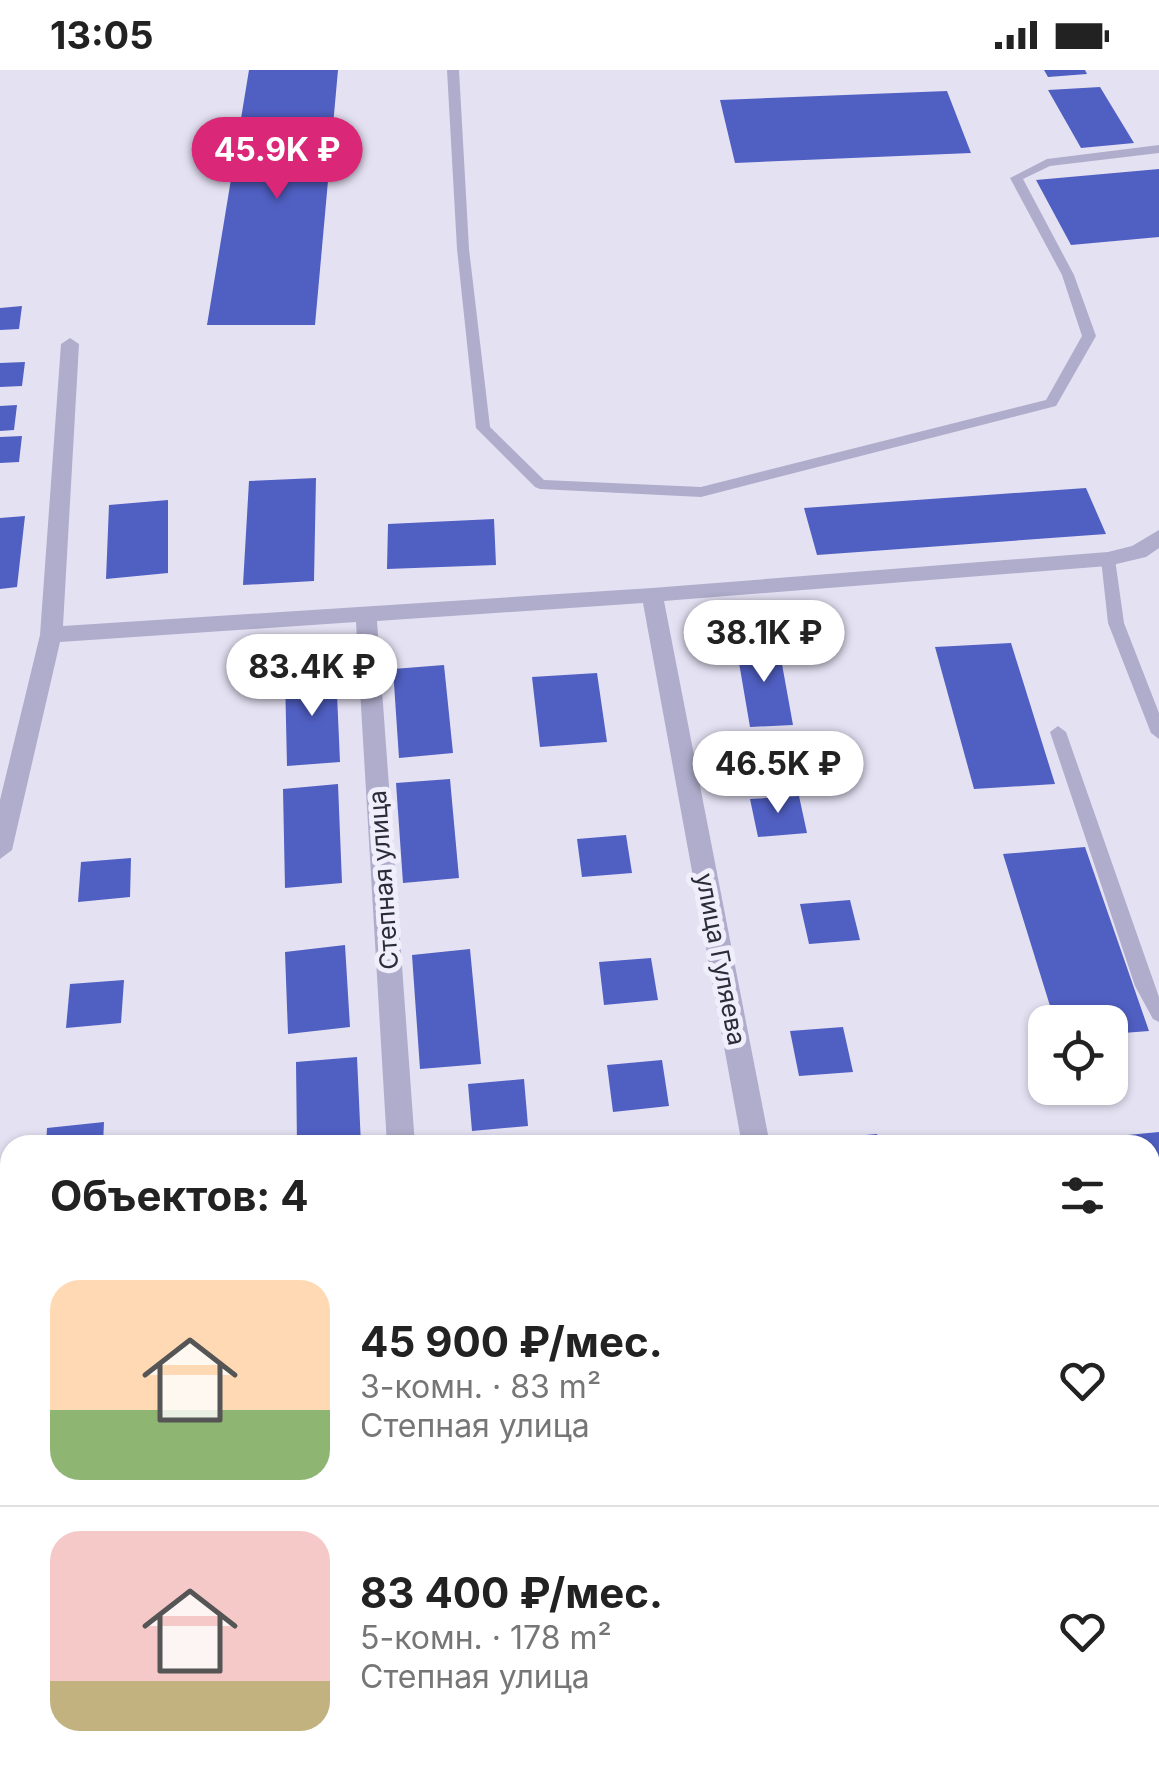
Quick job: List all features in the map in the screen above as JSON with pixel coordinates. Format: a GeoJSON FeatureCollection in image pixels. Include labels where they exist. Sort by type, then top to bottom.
{"type":"FeatureCollection","features":[{"type":"Feature","properties":{"kind":"street"},"geometry":{"type":"LineString","coordinates":[[0,850],[51,636],[70,344]]}},
{"type":"Feature","properties":{"kind":"street"},"geometry":{"type":"LineString","coordinates":[[51,636],[652,596],[1108,559],[1139,552],[1159,537]]}},
{"type":"Feature","properties":{"kind":"street","name":"улица Гуляева"},"geometry":{"type":"LineString","coordinates":[[652,596],[754,1135]]}},
{"type":"Feature","properties":{"kind":"street","name":"Степная улица"},"geometry":{"type":"LineString","coordinates":[[366,615],[401,1135]]}},
{"type":"Feature","properties":{"kind":"lane"},"geometry":{"type":"LineString","coordinates":[[454,70],[464,249],[483,428],[540,484],[700,492],[1051,404],[1089,336],[1068,275],[1016,178],[1047,163],[1159,148]]}},
{"type":"Feature","properties":{"kind":"lane"},"geometry":{"type":"LineString","coordinates":[[1108,559],[1116,623],[1159,733]]}},
{"type":"Feature","properties":{"kind":"lane"},"geometry":{"type":"LineString","coordinates":[[1058,732],[1144,986],[1159,1014]]}},
{"type":"Feature","properties":{"kind":"building"},"geometry":{"type":"Polygon","coordinates":[[[249,70],[338,70],[315,325],[207,325],[249,70]]]}},
{"type":"Feature","properties":{"kind":"building"},"geometry":{"type":"Polygon","coordinates":[[[1044,70],[1085,70],[1087,74],[1048,77],[1044,70]]]}},
{"type":"Feature","properties":{"kind":"building"},"geometry":{"type":"Polygon","coordinates":[[[1100,87],[1134,143],[1081,148],[1048,90],[1100,87]]]}},
{"type":"Feature","properties":{"kind":"building"},"geometry":{"type":"Polygon","coordinates":[[[947,91],[971,153],[735,163],[720,100],[947,91]]]}},
{"type":"Feature","properties":{"kind":"building"},"geometry":{"type":"Polygon","coordinates":[[[1159,169],[1159,237],[1071,245],[1036,180],[1159,169]]]}},
{"type":"Feature","properties":{"kind":"building"},"geometry":{"type":"Polygon","coordinates":[[[22,306],[19,329],[0,330],[0,308],[22,306]]]}},
{"type":"Feature","properties":{"kind":"building"},"geometry":{"type":"Polygon","coordinates":[[[25,362],[22,386],[0,387],[0,363],[25,362]]]}},
{"type":"Feature","properties":{"kind":"building"},"geometry":{"type":"Polygon","coordinates":[[[17,405],[14,430],[0,431],[0,406],[17,405]]]}},
{"type":"Feature","properties":{"kind":"building"},"geometry":{"type":"Polygon","coordinates":[[[22,436],[19,462],[0,463],[0,437],[22,436]]]}},
{"type":"Feature","properties":{"kind":"building"},"geometry":{"type":"Polygon","coordinates":[[[316,478],[314,581],[243,585],[249,481],[316,478]]]}},
{"type":"Feature","properties":{"kind":"building"},"geometry":{"type":"Polygon","coordinates":[[[1086,488],[1106,534],[817,555],[804,508],[1086,488]]]}},
{"type":"Feature","properties":{"kind":"building"},"geometry":{"type":"Polygon","coordinates":[[[168,500],[168,573],[106,579],[109,505],[168,500]]]}},
{"type":"Feature","properties":{"kind":"building"},"geometry":{"type":"Polygon","coordinates":[[[25,516],[17,587],[0,589],[0,518],[25,516]]]}},
{"type":"Feature","properties":{"kind":"building"},"geometry":{"type":"Polygon","coordinates":[[[494,519],[496,565],[387,569],[388,524],[494,519]]]}},
{"type":"Feature","properties":{"kind":"building"},"geometry":{"type":"Polygon","coordinates":[[[778,642],[793,725],[750,727],[736,645],[778,642]]]}},
{"type":"Feature","properties":{"kind":"building"},"geometry":{"type":"Polygon","coordinates":[[[1011,643],[1055,784],[974,789],[935,647],[1011,643]]]}},
{"type":"Feature","properties":{"kind":"building"},"geometry":{"type":"Polygon","coordinates":[[[444,665],[453,753],[399,758],[393,669],[444,665]]]}},
{"type":"Feature","properties":{"kind":"building"},"geometry":{"type":"Polygon","coordinates":[[[336,672],[340,762],[287,766],[285,676],[336,672]]]}},
{"type":"Feature","properties":{"kind":"building"},"geometry":{"type":"Polygon","coordinates":[[[597,673],[607,742],[540,747],[532,677],[597,673]]]}},
{"type":"Feature","properties":{"kind":"building"},"geometry":{"type":"Polygon","coordinates":[[[450,779],[459,878],[403,883],[396,783],[450,779]]]}},
{"type":"Feature","properties":{"kind":"building"},"geometry":{"type":"Polygon","coordinates":[[[338,784],[342,883],[285,888],[283,789],[338,784]]]}},
{"type":"Feature","properties":{"kind":"building"},"geometry":{"type":"Polygon","coordinates":[[[799,796],[807,833],[758,837],[750,799],[799,796]]]}},
{"type":"Feature","properties":{"kind":"building"},"geometry":{"type":"Polygon","coordinates":[[[626,835],[632,873],[582,877],[577,839],[626,835]]]}},
{"type":"Feature","properties":{"kind":"building"},"geometry":{"type":"Polygon","coordinates":[[[1085,847],[1149,1031],[1128,1033],[1128,1005],[1050,1005],[1003,854],[1085,847]]]}},
{"type":"Feature","properties":{"kind":"building"},"geometry":{"type":"Polygon","coordinates":[[[131,858],[130,897],[78,902],[81,862],[131,858]]]}},
{"type":"Feature","properties":{"kind":"building"},"geometry":{"type":"Polygon","coordinates":[[[850,900],[860,940],[809,944],[800,904],[850,900]]]}},
{"type":"Feature","properties":{"kind":"building"},"geometry":{"type":"Polygon","coordinates":[[[345,945],[350,1027],[288,1034],[285,952],[345,945]]]}},
{"type":"Feature","properties":{"kind":"building"},"geometry":{"type":"Polygon","coordinates":[[[470,949],[481,1064],[420,1069],[412,955],[470,949]]]}},
{"type":"Feature","properties":{"kind":"building"},"geometry":{"type":"Polygon","coordinates":[[[651,958],[658,1000],[604,1005],[599,962],[651,958]]]}},
{"type":"Feature","properties":{"kind":"building"},"geometry":{"type":"Polygon","coordinates":[[[124,980],[121,1023],[66,1028],[70,984],[124,980]]]}},
{"type":"Feature","properties":{"kind":"building"},"geometry":{"type":"Polygon","coordinates":[[[843,1027],[853,1072],[799,1076],[790,1031],[843,1027]]]}},
{"type":"Feature","properties":{"kind":"building"},"geometry":{"type":"Polygon","coordinates":[[[357,1057],[361,1135],[297,1135],[296,1062],[357,1057]]]}},
{"type":"Feature","properties":{"kind":"building"},"geometry":{"type":"Polygon","coordinates":[[[662,1060],[669,1106],[613,1112],[607,1065],[662,1060]]]}},
{"type":"Feature","properties":{"kind":"building"},"geometry":{"type":"Polygon","coordinates":[[[524,1079],[528,1126],[472,1131],[468,1084],[524,1079]]]}},
{"type":"Feature","properties":{"kind":"building"},"geometry":{"type":"Polygon","coordinates":[[[104,1122],[103,1135],[47,1135],[47,1128],[104,1122]]]}}]}
